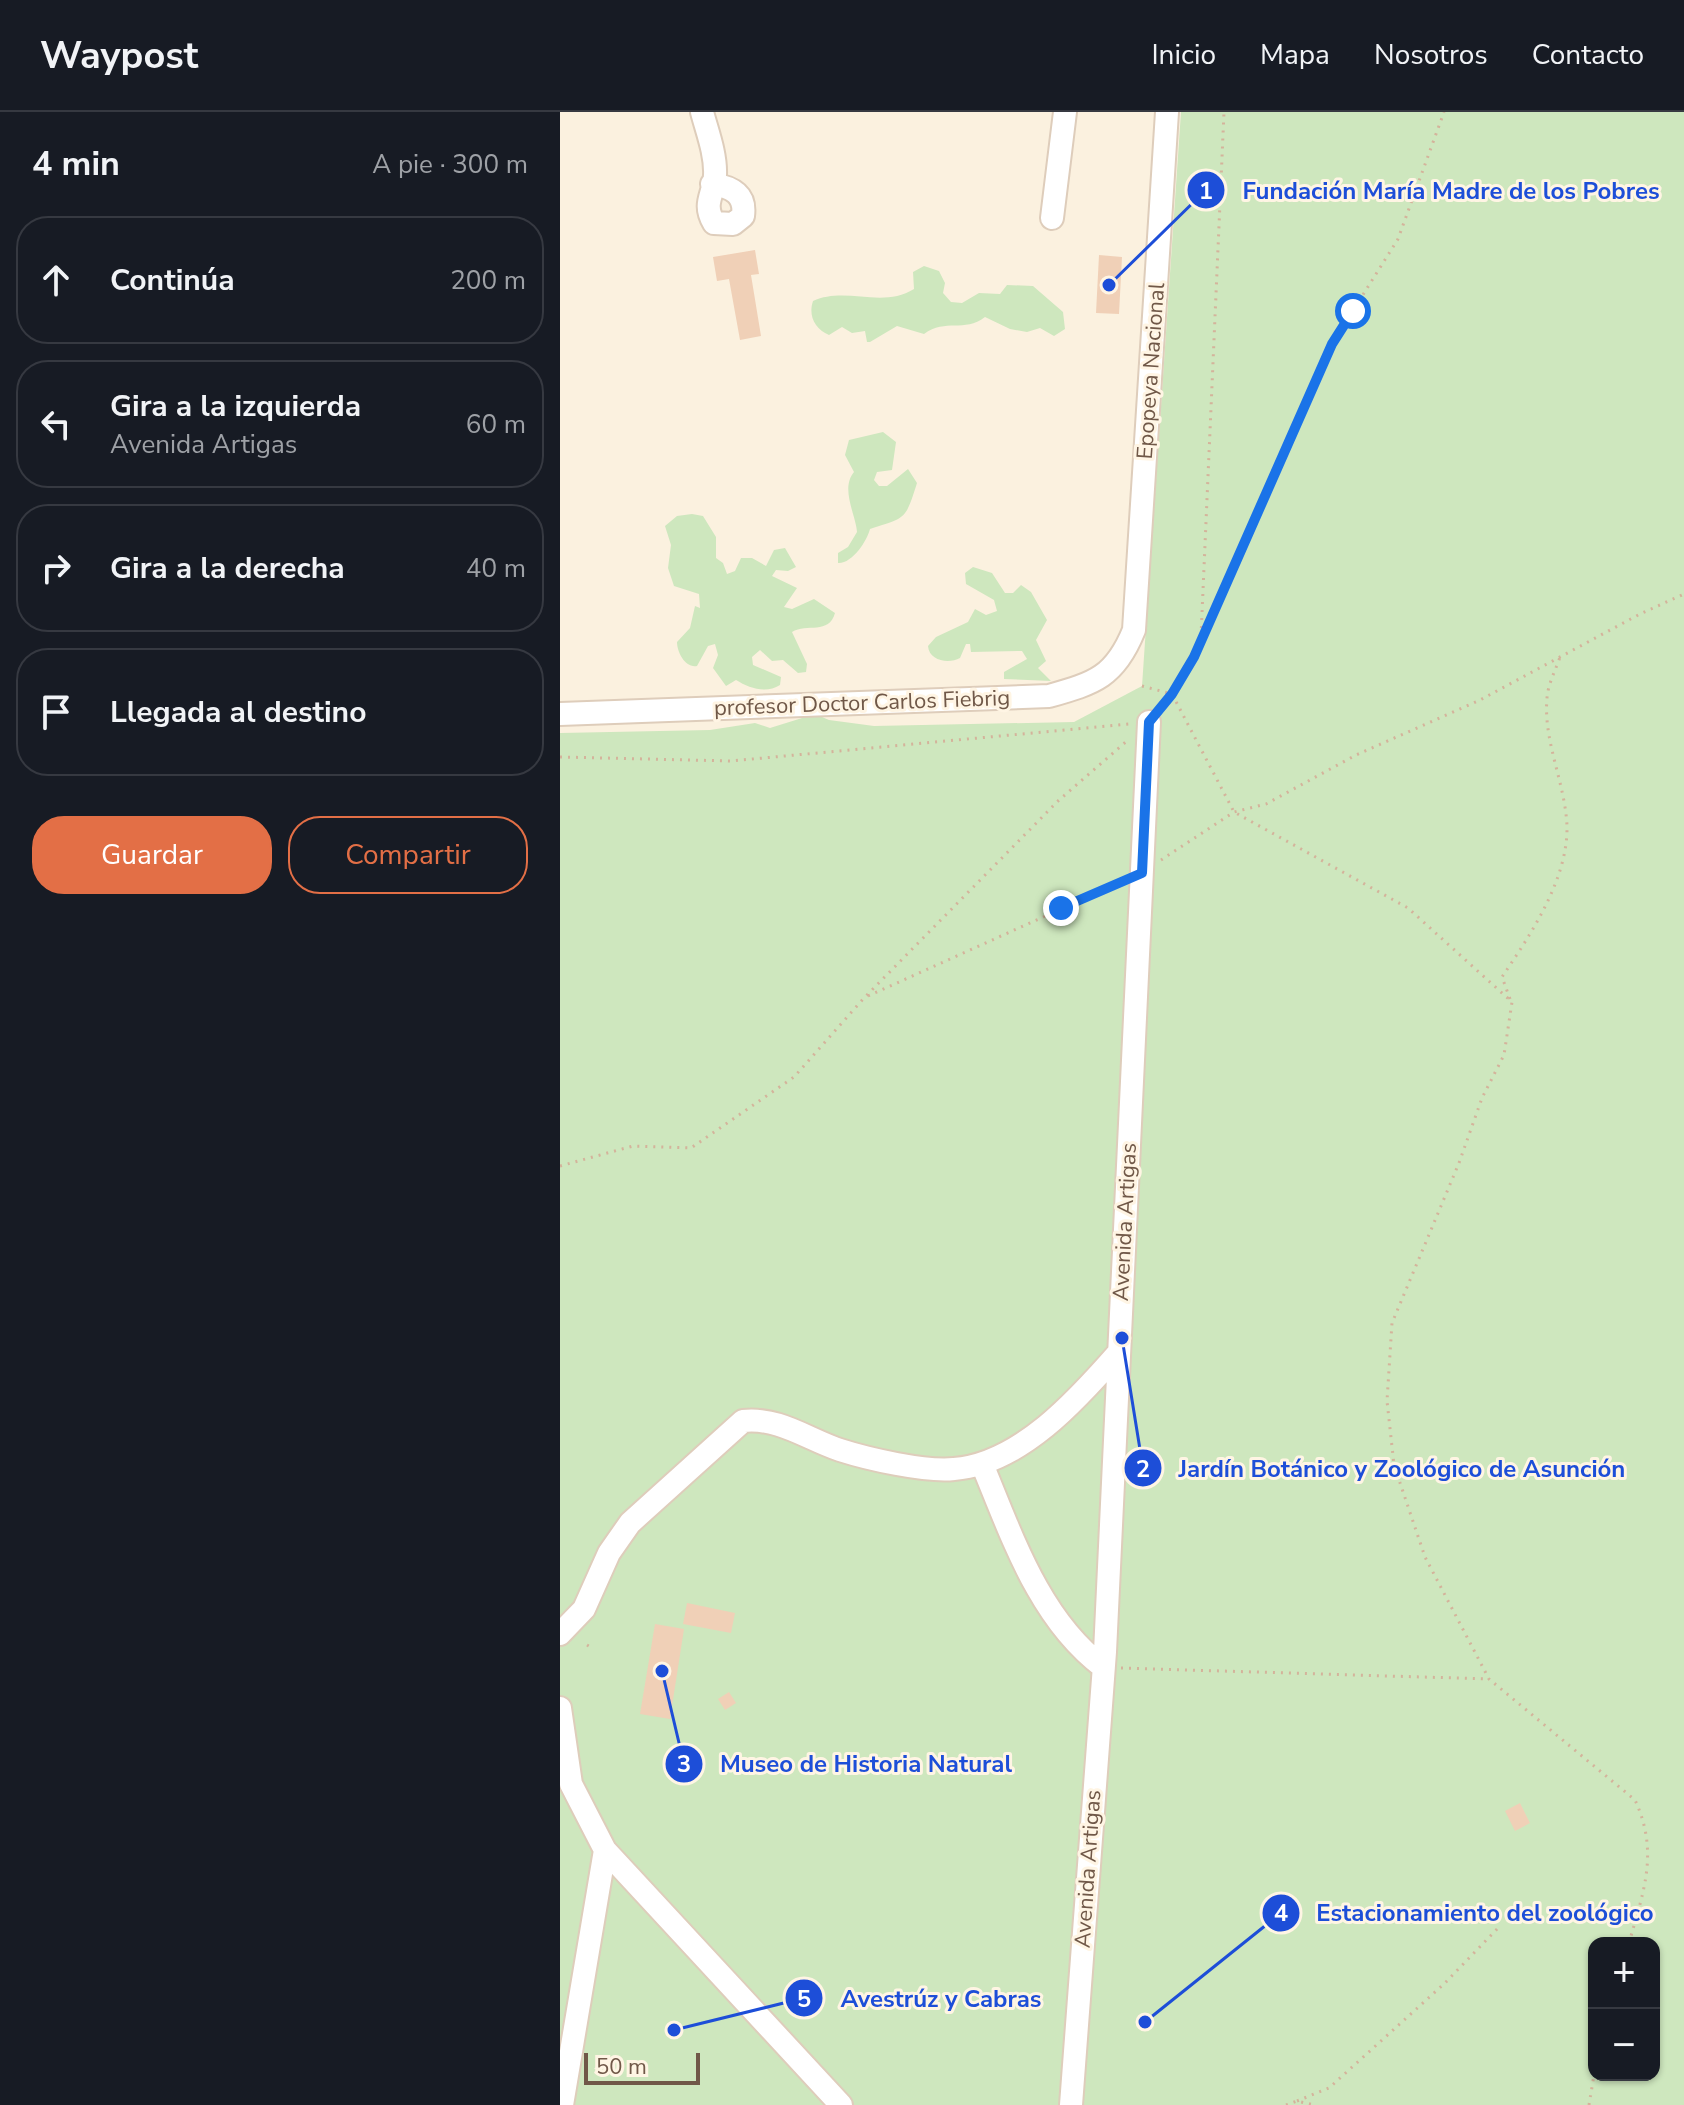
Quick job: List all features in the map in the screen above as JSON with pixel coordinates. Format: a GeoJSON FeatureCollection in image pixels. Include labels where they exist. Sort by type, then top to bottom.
{"type":"FeatureCollection","features":[{"type":"Feature","properties":{"kind":"street"},"geometry":{"type":"LineString","coordinates":[[702,112],[713,157],[712,184]]}},
{"type":"Feature","properties":{"kind":"street"},"geometry":{"type":"LineString","coordinates":[[1052,218],[1065,112]]}},
{"type":"Feature","properties":{"kind":"street","name":"Epopeya Nacional"},"geometry":{"type":"LineString","coordinates":[[1134,630],[1167,112]]}},
{"type":"Feature","properties":{"kind":"street","name":"profesor Doctor Carlos Fiebrig"},"geometry":{"type":"LineString","coordinates":[[560,714],[1049,696],[1105,676],[1123,657],[1134,630]]}},
{"type":"Feature","properties":{"kind":"street","name":"Avenida Artigas"},"geometry":{"type":"LineString","coordinates":[[1071,2105],[1103,1667],[1149,722]]}},
{"type":"Feature","properties":{"kind":"street"},"geometry":{"type":"LineString","coordinates":[[560,1634],[584,1609],[609,1553],[630,1523],[743,1421],[764,1418],[841,1450],[952,1470],[982,1464],[1034,1435],[1119,1352]]}},
{"type":"Feature","properties":{"kind":"street"},"geometry":{"type":"LineString","coordinates":[[982,1464],[1021,1557],[1050,1609],[1083,1652],[1103,1667]]}},
{"type":"Feature","properties":{"kind":"street"},"geometry":{"type":"LineString","coordinates":[[560,1708],[571,1784],[605,1850],[841,2105]]}},
{"type":"Feature","properties":{"kind":"street"},"geometry":{"type":"LineString","coordinates":[[562,2105],[605,1850]]}},
{"type":"Feature","properties":{"kind":"path"},"geometry":{"type":"LineString","coordinates":[[1201,641],[1224,112]]}},
{"type":"Feature","properties":{"kind":"path"},"geometry":{"type":"LineString","coordinates":[[560,1166],[633,1146],[691,1148],[794,1077],[864,998],[1058,801],[1149,722],[1172,694],[1201,641],[1332,344],[1398,239],[1444,112]]}},
{"type":"Feature","properties":{"kind":"path"},"geometry":{"type":"LineString","coordinates":[[864,998],[1142,873],[1234,812],[1266,804],[1356,755],[1480,700],[1684,594]]}},
{"type":"Feature","properties":{"kind":"path"},"geometry":{"type":"LineString","coordinates":[[1560,657],[1547,696],[1549,737],[1563,788],[1567,828],[1563,859],[1524,944],[1502,977],[1512,1002],[1504,1055],[1482,1098],[1459,1163],[1392,1323],[1387,1401],[1394,1465],[1425,1557],[1489,1679],[1635,1800],[1647,1825],[1651,1854],[1630,1937]]}},
{"type":"Feature","properties":{"kind":"path"},"geometry":{"type":"LineString","coordinates":[[1142,686],[1172,694],[1234,812],[1408,908],[1478,975],[1512,1002]]}},
{"type":"Feature","properties":{"kind":"path"},"geometry":{"type":"LineString","coordinates":[[560,757],[731,761],[1149,722]]}},
{"type":"Feature","properties":{"kind":"path"},"geometry":{"type":"LineString","coordinates":[[587,1645],[592,1648]]}},
{"type":"Feature","properties":{"kind":"path"},"geometry":{"type":"LineString","coordinates":[[1103,1667],[1489,1679]]}},
{"type":"Feature","properties":{"kind":"path"},"geometry":{"type":"LineString","coordinates":[[1286,2105],[1329,2088],[1445,1983],[1498,1928]]}},
{"type":"Feature","properties":{"kind":"path"},"geometry":{"type":"LineString","coordinates":[[1589,2105],[1593,2081]]}},
{"type":"Feature","properties":{"kind":"path"},"geometry":{"type":"LineString","coordinates":[[1297,2101],[1314,2105]]}},
{"type":"Feature","properties":{"kind":"green space"},"geometry":{"type":"Polygon","coordinates":[[[1181,112],[1684,112],[1684,2105],[560,2105],[560,733],[710,730],[755,723],[770,728],[815,714],[829,720],[874,726],[1074,722],[1142,686],[1181,112]]]}},
{"type":"Feature","properties":{"kind":"green space"},"geometry":{"type":"Polygon","coordinates":[[[924,266],[939,271],[945,283],[943,293],[951,302],[962,303],[979,293],[1000,294],[1007,285],[1033,286],[1063,312],[1065,329],[1054,336],[1040,328],[1027,332],[1010,329],[985,317],[970,324],[940,327],[924,334],[897,326],[867,342],[865,331],[852,333],[842,327],[829,335],[814,321],[811,312],[813,301],[838,296],[877,298],[902,295],[914,289],[913,272],[924,266]]]}},
{"type":"Feature","properties":{"kind":"green space"},"geometry":{"type":"Polygon","coordinates":[[[883,432],[896,442],[892,470],[877,472],[874,480],[879,486],[887,486],[908,469],[917,483],[913,495],[902,516],[870,529],[866,540],[853,556],[838,563],[838,553],[848,547],[857,532],[848,486],[854,472],[845,455],[849,440],[883,432]]]}},
{"type":"Feature","properties":{"kind":"green space"},"geometry":{"type":"Polygon","coordinates":[[[677,516],[703,516],[716,537],[716,558],[723,563],[727,574],[735,571],[741,558],[752,558],[766,566],[774,550],[785,548],[796,567],[788,571],[776,570],[772,576],[797,588],[784,607],[792,609],[814,599],[835,613],[828,624],[792,632],[807,664],[806,672],[798,673],[783,660],[772,661],[760,650],[752,657],[753,665],[781,677],[780,685],[758,689],[736,680],[726,686],[713,668],[718,655],[715,644],[708,646],[697,666],[682,658],[677,642],[690,628],[695,606],[700,608],[699,594],[674,586],[668,568],[671,545],[665,526],[677,516]]]}},
{"type":"Feature","properties":{"kind":"green space"},"geometry":{"type":"Polygon","coordinates":[[[973,567],[992,573],[1005,593],[1013,593],[1021,585],[1031,592],[1047,620],[1036,640],[1046,661],[1038,668],[1051,681],[1004,679],[1004,672],[1027,659],[1022,651],[971,652],[970,644],[966,644],[960,658],[945,661],[929,651],[928,646],[936,637],[968,622],[975,609],[986,615],[997,611],[994,600],[966,584],[965,573],[973,567]]]}},
{"type":"Feature","properties":{"kind":"building"},"geometry":{"type":"Polygon","coordinates":[[[755,250],[759,274],[751,275],[761,336],[740,340],[729,279],[717,281],[713,257],[755,250]]]}},
{"type":"Feature","properties":{"kind":"building"},"geometry":{"type":"Polygon","coordinates":[[[1099,255],[1122,257],[1119,314],[1096,313],[1099,255]]]}},
{"type":"Feature","properties":{"kind":"building"},"geometry":{"type":"Polygon","coordinates":[[[687,1603],[735,1613],[731,1633],[683,1624],[687,1603]]]}},
{"type":"Feature","properties":{"kind":"building"},"geometry":{"type":"Polygon","coordinates":[[[655,1624],[684,1629],[670,1719],[640,1714],[655,1624]]]}},
{"type":"Feature","properties":{"kind":"building"},"geometry":{"type":"Polygon","coordinates":[[[729,1692],[736,1703],[725,1710],[718,1699],[729,1692]]]}},
{"type":"Feature","properties":{"kind":"building"},"geometry":{"type":"Polygon","coordinates":[[[1520,1803],[1530,1823],[1515,1831],[1505,1811],[1520,1803]]]}},
{"type":"Feature","properties":{"kind":"place","name":"Fundación María Madre de los Pobres"},"geometry":{"type":"Point","coordinates":[1109,285]}},
{"type":"Feature","properties":{"kind":"place","name":"Jardín Botánico y Zoológico de Asunción"},"geometry":{"type":"Point","coordinates":[1122,1338]}},
{"type":"Feature","properties":{"kind":"place","name":"Museo de Historia Natural"},"geometry":{"type":"Point","coordinates":[662,1671]}},
{"type":"Feature","properties":{"kind":"place","name":"Estacionamiento del zoológico"},"geometry":{"type":"Point","coordinates":[1145,2022]}},
{"type":"Feature","properties":{"kind":"place","name":"Avestrúz y Cabras"},"geometry":{"type":"Point","coordinates":[674,2030]}},
{"type":"Feature","properties":{"kind":"route"},"geometry":{"type":"LineString","coordinates":[[1061,908],[1142,873],[1149,722],[1172,694],[1194,657],[1332,344],[1353,311]]}}]}
